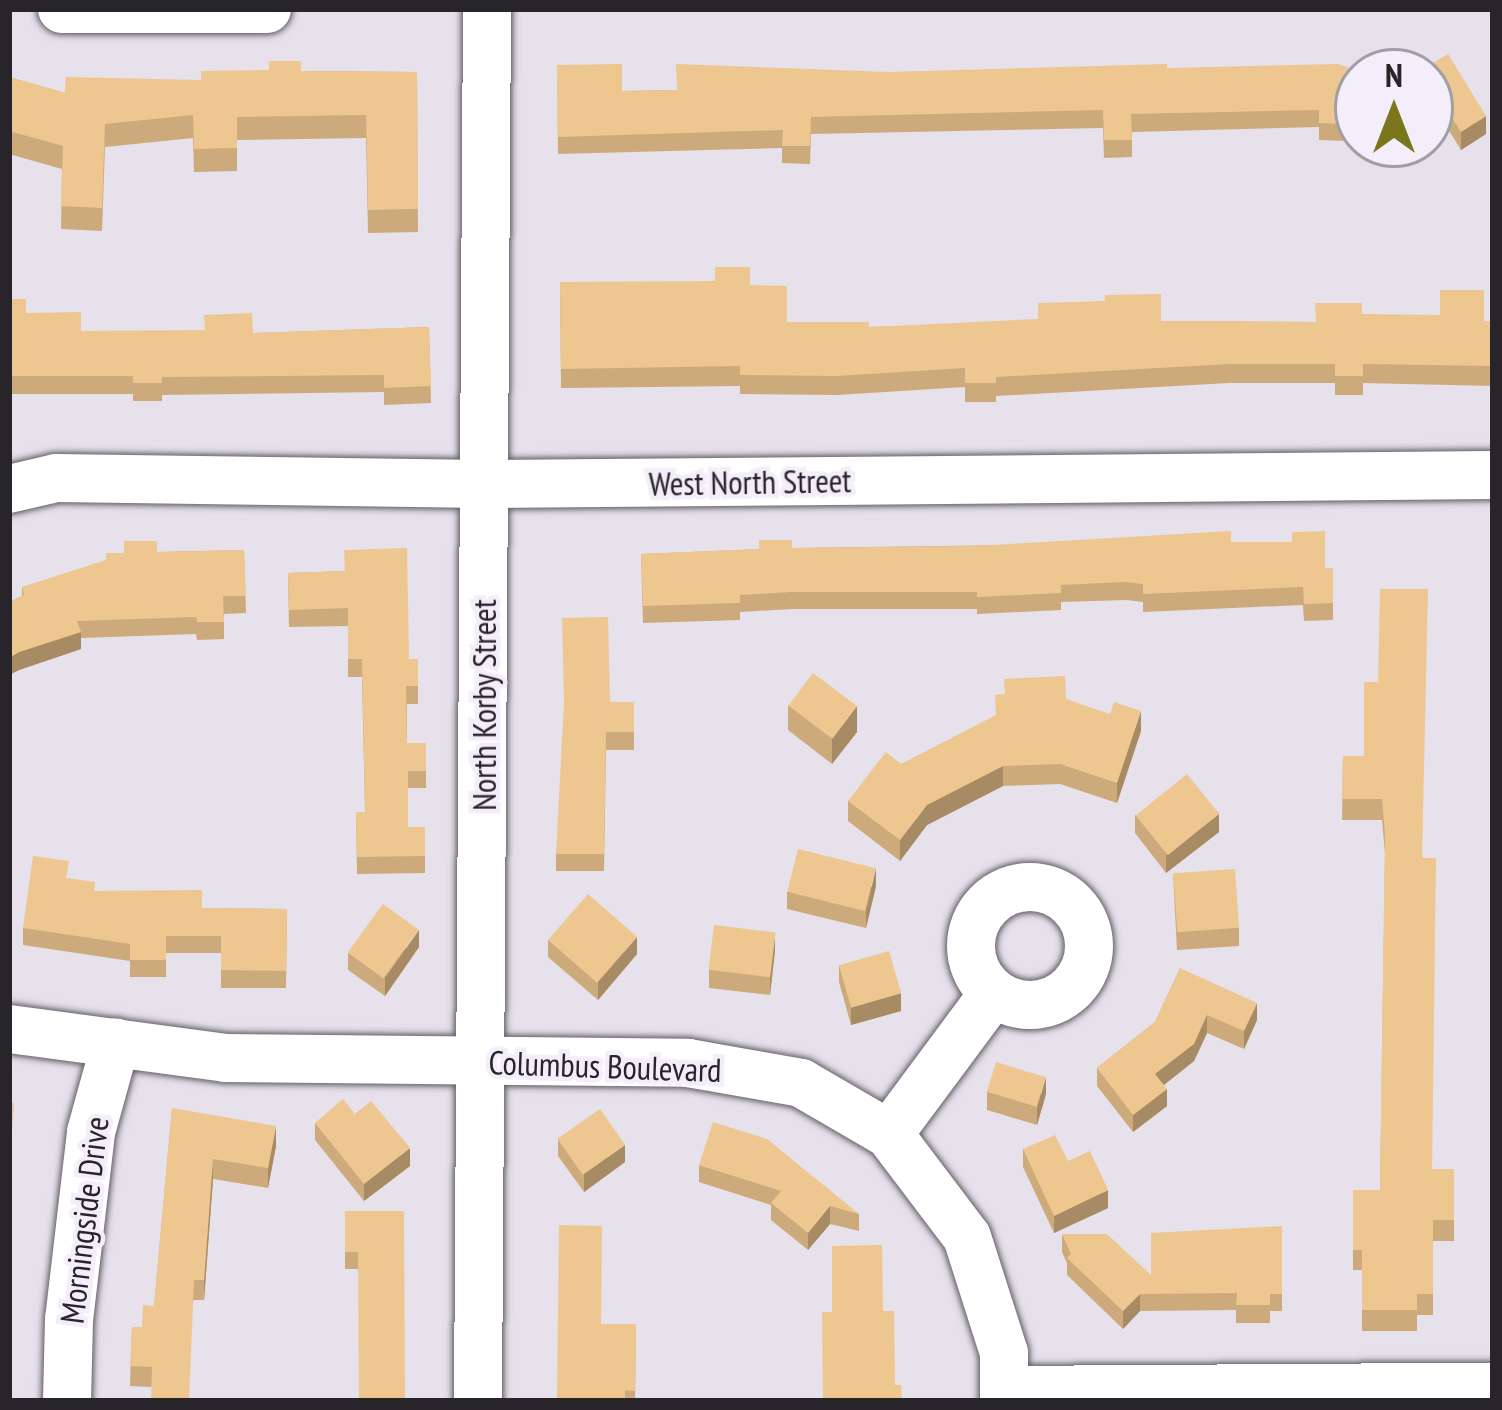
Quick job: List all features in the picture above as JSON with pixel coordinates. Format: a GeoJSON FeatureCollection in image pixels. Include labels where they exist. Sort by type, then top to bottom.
{"type":"FeatureCollection","features":[{"type":"Feature","properties":{"kind":"street"},"geometry":{"type":"LineString","coordinates":[[62,9],[267,9]]}},
{"type":"Feature","properties":{"kind":"street","name":"North Korby Street"},"geometry":{"type":"LineString","coordinates":[[478,1401],[487,9]]}},
{"type":"Feature","properties":{"kind":"street","name":"West North Street"},"geometry":{"type":"LineString","coordinates":[[9,489],[56,478],[485,484],[1493,475]]}},
{"type":"Feature","properties":{"kind":"street"},"geometry":{"type":"LineString","coordinates":[[889,1134],[993,994]]}},
{"type":"Feature","properties":{"kind":"street","name":"Columbus Boulevard"},"geometry":{"type":"LineString","coordinates":[[9,1029],[225,1058],[688,1063],[801,1084],[889,1134],[967,1237],[1004,1353],[1004,1395]]}},
{"type":"Feature","properties":{"kind":"street","name":"Morningside Drive"},"geometry":{"type":"LineString","coordinates":[[67,1401],[69,1320],[91,1132],[116,1042]]}},
{"type":"Feature","properties":{"kind":"street"},"geometry":{"type":"LineString","coordinates":[[1004,1395],[1493,1387]]}},
{"type":"Feature","properties":{"kind":"building"},"geometry":{"type":"Polygon","coordinates":[[[269,61],[301,61],[301,71],[417,72],[418,209],[368,210],[366,115],[237,117],[237,148],[194,149],[193,115],[105,124],[102,208],[61,206],[63,146],[9,131],[9,77],[65,93],[66,77],[201,80],[201,71],[269,70],[269,61]]]}},
{"type":"Feature","properties":{"kind":"building"},"geometry":{"type":"Polygon","coordinates":[[[622,64],[622,91],[677,90],[676,64],[889,72],[1334,64],[1334,124],[1319,123],[1319,110],[1131,114],[1132,140],[1104,140],[1103,110],[811,117],[810,146],[782,146],[783,130],[558,137],[557,65],[622,64]]]}},
{"type":"Feature","properties":{"kind":"building"},"geometry":{"type":"Polygon","coordinates":[[[1454,64],[1486,116],[1461,132],[1454,121],[1454,64]]]}},
{"type":"Feature","properties":{"kind":"building"},"geometry":{"type":"Polygon","coordinates":[[[715,267],[750,267],[750,285],[787,286],[787,322],[869,322],[869,327],[1038,319],[1038,303],[1105,301],[1105,295],[1161,294],[1161,321],[1316,322],[1315,303],[1362,303],[1362,314],[1440,315],[1440,290],[1484,290],[1484,322],[1493,322],[1493,366],[1363,364],[1363,376],[1335,376],[1335,364],[1229,364],[996,377],[996,383],[965,383],[965,368],[837,376],[740,375],[740,366],[561,369],[560,282],[715,281],[715,267]]]}},
{"type":"Feature","properties":{"kind":"building"},"geometry":{"type":"Polygon","coordinates":[[[9,299],[26,299],[26,313],[81,312],[81,331],[205,330],[204,315],[252,313],[253,333],[429,327],[431,386],[384,388],[384,375],[162,377],[162,383],[133,383],[133,376],[9,376],[9,299]]]}},
{"type":"Feature","properties":{"kind":"building"},"geometry":{"type":"Polygon","coordinates":[[[1231,531],[1231,542],[1292,542],[1292,532],[1325,531],[1325,568],[1333,568],[1333,603],[1304,604],[1303,587],[1143,594],[1143,584],[1126,582],[1061,585],[1061,593],[977,597],[977,592],[792,592],[740,595],[740,603],[643,606],[641,554],[759,549],[759,540],[792,540],[792,548],[975,546],[1231,531]]]}},
{"type":"Feature","properties":{"kind":"building"},"geometry":{"type":"Polygon","coordinates":[[[124,541],[157,541],[157,552],[244,550],[246,596],[223,596],[224,622],[197,622],[196,617],[77,621],[81,632],[9,658],[9,602],[24,595],[22,587],[106,560],[106,553],[124,553],[124,541]]]}},
{"type":"Feature","properties":{"kind":"building"},"geometry":{"type":"Polygon","coordinates":[[[407,548],[409,659],[418,659],[418,686],[406,686],[407,743],[426,743],[426,771],[408,771],[408,827],[425,827],[425,856],[357,857],[356,812],[365,812],[362,659],[348,659],[348,608],[289,610],[288,573],[345,571],[344,550],[407,548]]]}},
{"type":"Feature","properties":{"kind":"building"},"geometry":{"type":"Polygon","coordinates":[[[1380,589],[1428,589],[1422,858],[1436,858],[1432,1169],[1454,1169],[1454,1220],[1433,1220],[1433,1294],[1417,1294],[1417,1310],[1362,1310],[1362,1250],[1353,1250],[1353,1190],[1380,1190],[1385,835],[1382,799],[1342,799],[1343,756],[1364,756],[1364,682],[1378,682],[1380,589]]]}},
{"type":"Feature","properties":{"kind":"building"},"geometry":{"type":"Polygon","coordinates":[[[608,617],[610,702],[634,702],[634,732],[606,732],[604,854],[556,854],[564,702],[562,618],[608,617]]]}},
{"type":"Feature","properties":{"kind":"building"},"geometry":{"type":"Polygon","coordinates":[[[813,673],[857,706],[832,739],[788,706],[813,673]]]}},
{"type":"Feature","properties":{"kind":"building"},"geometry":{"type":"Polygon","coordinates":[[[1065,676],[1066,699],[1110,714],[1114,702],[1141,711],[1117,783],[1060,764],[1003,766],[927,805],[900,840],[848,801],[886,752],[901,764],[996,715],[995,695],[1005,694],[1004,679],[1065,676]]]}},
{"type":"Feature","properties":{"kind":"building"},"geometry":{"type":"Polygon","coordinates":[[[1187,774],[1219,814],[1168,855],[1136,816],[1187,774]]]}},
{"type":"Feature","properties":{"kind":"building"},"geometry":{"type":"Polygon","coordinates":[[[798,849],[876,868],[865,911],[787,892],[798,849]]]}},
{"type":"Feature","properties":{"kind":"building"},"geometry":{"type":"Polygon","coordinates":[[[33,856],[69,861],[66,878],[95,882],[94,891],[202,890],[202,908],[287,909],[286,971],[221,970],[221,936],[166,936],[166,960],[130,960],[130,944],[23,928],[33,856]]]}},
{"type":"Feature","properties":{"kind":"building"},"geometry":{"type":"Polygon","coordinates":[[[1235,869],[1239,928],[1177,932],[1173,873],[1235,869]]]}},
{"type":"Feature","properties":{"kind":"building"},"geometry":{"type":"Polygon","coordinates":[[[588,894],[637,937],[597,983],[548,940],[588,894]]]}},
{"type":"Feature","properties":{"kind":"building"},"geometry":{"type":"Polygon","coordinates":[[[383,904],[419,930],[383,978],[348,953],[383,904]]]}},
{"type":"Feature","properties":{"kind":"building"},"geometry":{"type":"Polygon","coordinates":[[[714,925],[776,933],[770,977],[709,970],[714,925]]]}},
{"type":"Feature","properties":{"kind":"building"},"geometry":{"type":"Polygon","coordinates":[[[889,951],[901,993],[851,1008],[839,965],[889,951]]]}},
{"type":"Feature","properties":{"kind":"building"},"geometry":{"type":"Polygon","coordinates":[[[1180,968],[1257,1003],[1244,1031],[1207,1015],[1194,1044],[1155,1074],[1167,1089],[1133,1115],[1097,1068],[1155,1022],[1180,968]]]}},
{"type":"Feature","properties":{"kind":"building"},"geometry":{"type":"Polygon","coordinates":[[[996,1062],[1046,1077],[1037,1107],[987,1092],[996,1062]]]}},
{"type":"Feature","properties":{"kind":"building"},"geometry":{"type":"Polygon","coordinates":[[[343,1099],[355,1114],[371,1101],[410,1148],[364,1184],[315,1123],[343,1099]]]}},
{"type":"Feature","properties":{"kind":"building"},"geometry":{"type":"Polygon","coordinates":[[[9,1103],[14,1103],[11,1145],[9,1145],[9,1103]]]}},
{"type":"Feature","properties":{"kind":"building"},"geometry":{"type":"Polygon","coordinates":[[[172,1108],[276,1126],[268,1168],[213,1159],[204,1280],[194,1280],[189,1401],[151,1401],[152,1367],[130,1366],[132,1327],[142,1327],[143,1305],[154,1306],[172,1108]]]}},
{"type":"Feature","properties":{"kind":"building"},"geometry":{"type":"Polygon","coordinates":[[[600,1109],[625,1145],[583,1175],[557,1139],[600,1109]]]}},
{"type":"Feature","properties":{"kind":"building"},"geometry":{"type":"Polygon","coordinates":[[[713,1122],[767,1139],[859,1214],[830,1206],[808,1233],[771,1203],[781,1191],[699,1165],[713,1122]]]}},
{"type":"Feature","properties":{"kind":"building"},"geometry":{"type":"Polygon","coordinates":[[[1055,1135],[1068,1161],[1090,1151],[1108,1190],[1054,1216],[1023,1149],[1055,1135]]]}},
{"type":"Feature","properties":{"kind":"building"},"geometry":{"type":"Polygon","coordinates":[[[345,1211],[404,1211],[405,1401],[359,1401],[358,1252],[345,1252],[345,1211]]]}},
{"type":"Feature","properties":{"kind":"building"},"geometry":{"type":"Polygon","coordinates":[[[559,1225],[602,1226],[601,1324],[636,1324],[635,1391],[625,1390],[625,1401],[557,1401],[559,1225]]]}},
{"type":"Feature","properties":{"kind":"building"},"geometry":{"type":"Polygon","coordinates":[[[1282,1226],[1282,1294],[1270,1294],[1270,1305],[1236,1305],[1237,1293],[1140,1294],[1123,1311],[1067,1258],[1071,1254],[1062,1234],[1107,1234],[1151,1275],[1151,1233],[1282,1226]]]}},
{"type":"Feature","properties":{"kind":"building"},"geometry":{"type":"Polygon","coordinates":[[[882,1245],[883,1311],[894,1311],[895,1385],[901,1385],[902,1401],[823,1401],[822,1312],[832,1312],[832,1246],[882,1245]]]}}]}
